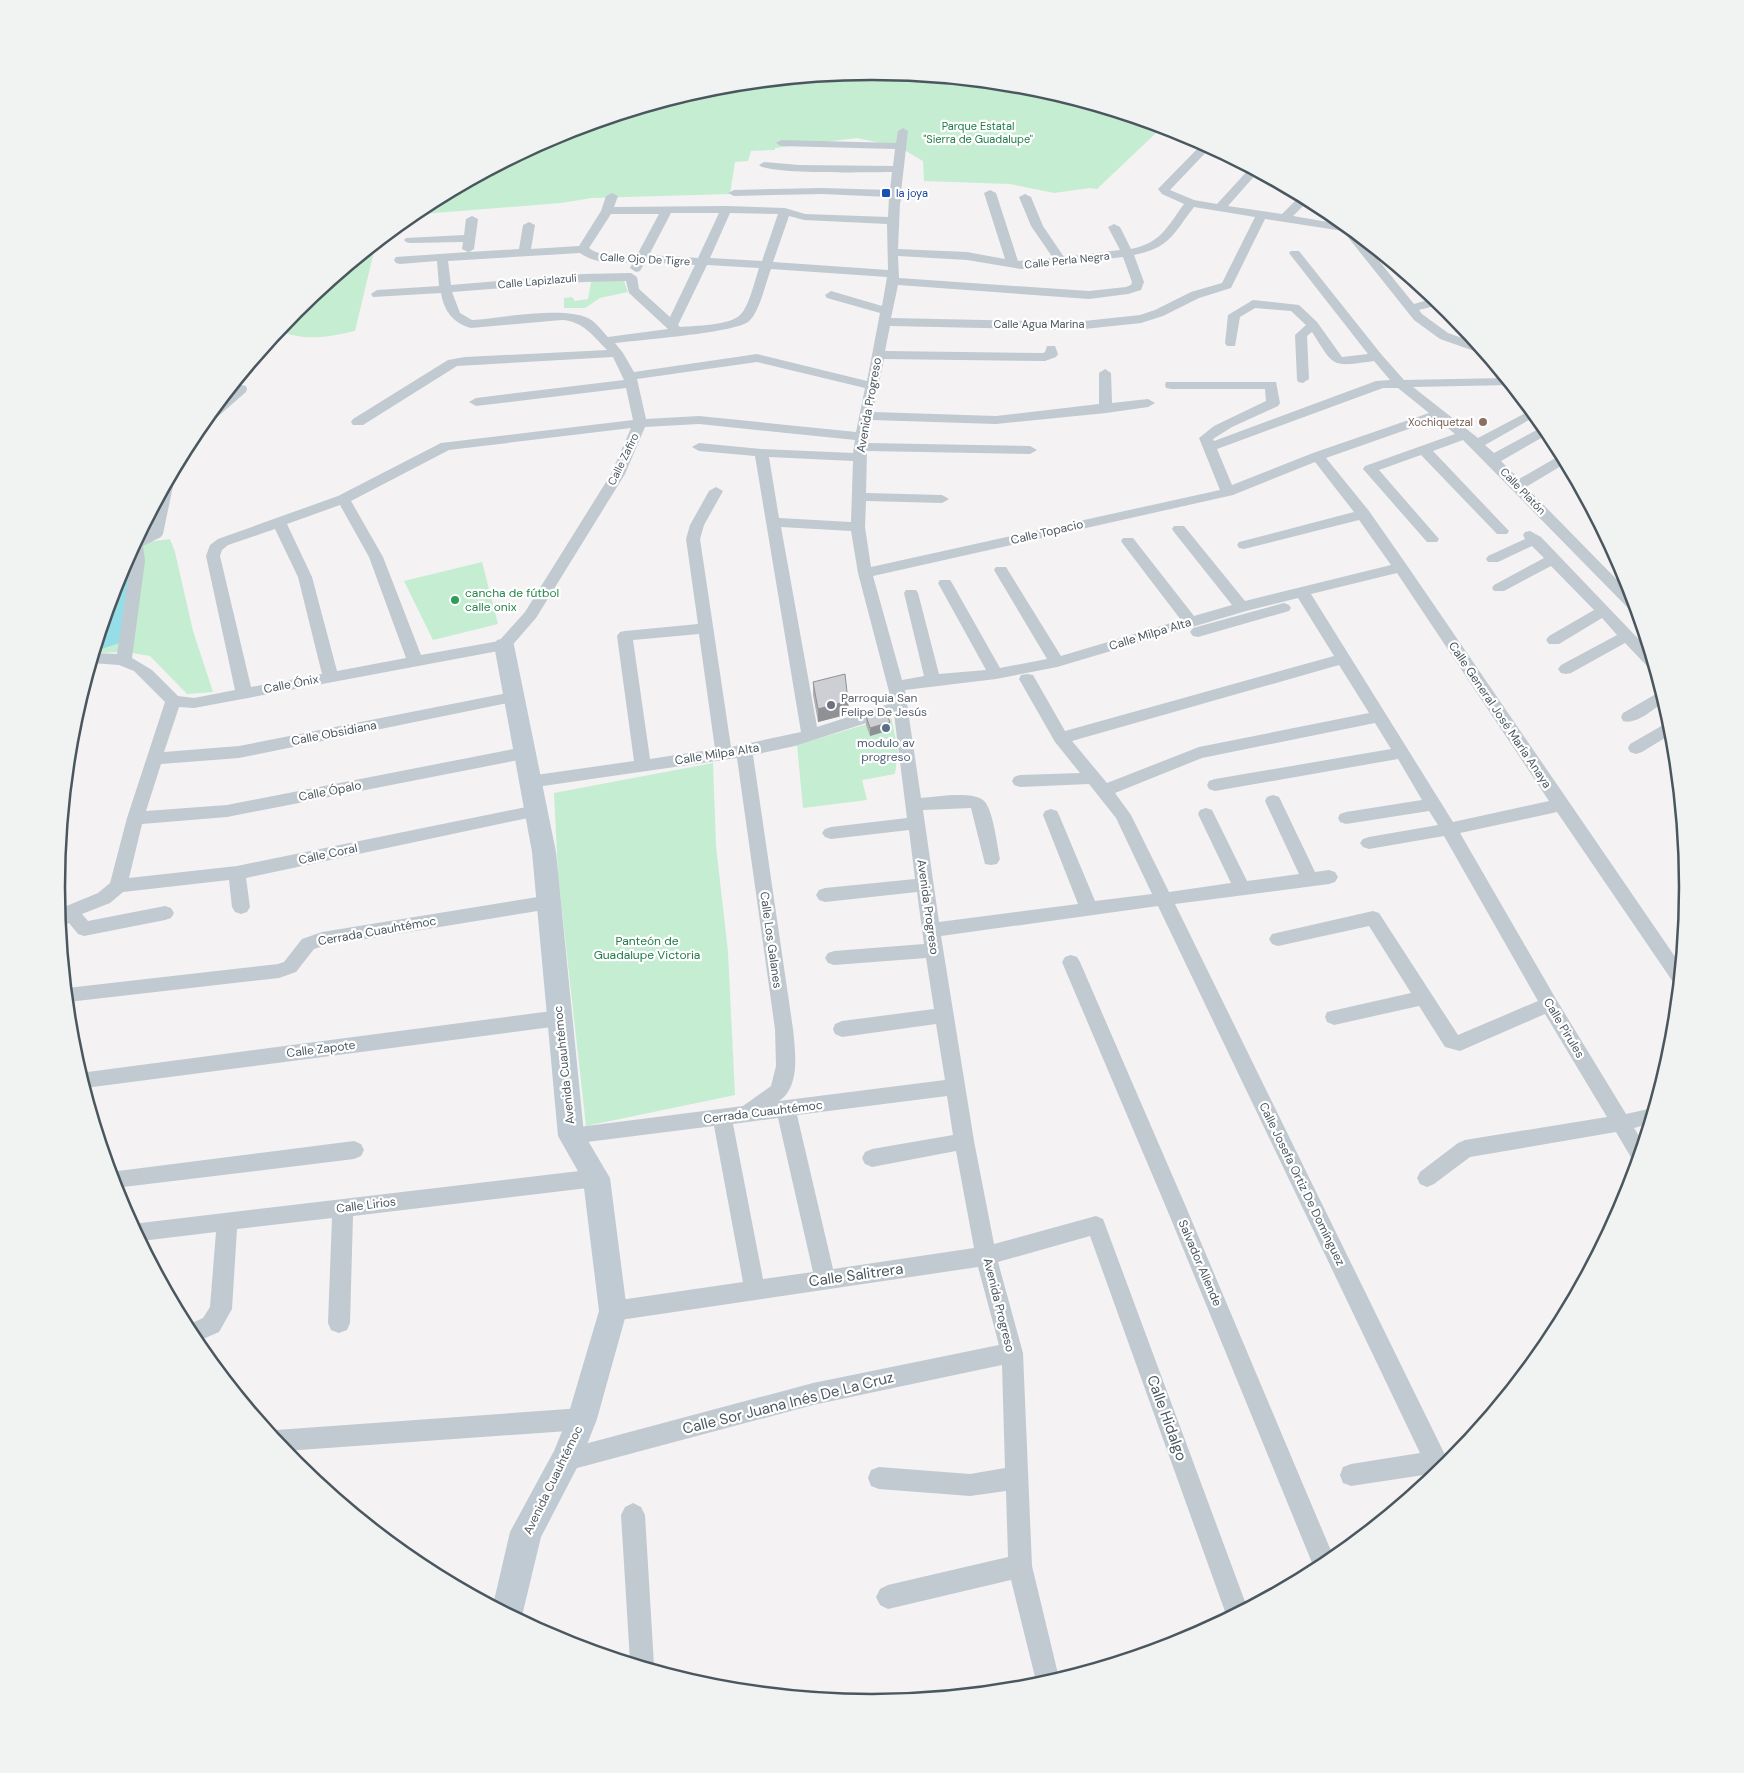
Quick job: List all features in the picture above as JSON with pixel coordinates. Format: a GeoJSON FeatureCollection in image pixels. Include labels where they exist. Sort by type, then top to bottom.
{"type":"FeatureCollection","features":[{"type":"Feature","properties":{"kind":"main road","name":"Avenida Cuauhtémoc"},"geometry":{"type":"LineString","coordinates":[[504,644],[512,697],[544,852],[571,1136],[596,1178],[613,1312],[582,1419],[566,1460],[526,1532],[509,1607]]}},
{"type":"Feature","properties":{"kind":"street","name":"Avenida Progreso"},"geometry":{"type":"LineString","coordinates":[[903,131],[894,221],[893,278],[860,447],[858,527],[865,573],[899,696],[933,940],[964,1141],[986,1256],[1012,1353],[1020,1566],[1046,1674]]}},
{"type":"Feature","properties":{"kind":"street"},"geometry":{"type":"LineString","coordinates":[[781,143],[901,146]]}},
{"type":"Feature","properties":{"kind":"street"},"geometry":{"type":"LineString","coordinates":[[822,191],[826,172],[835,164],[839,145]]}},
{"type":"Feature","properties":{"kind":"street"},"geometry":{"type":"LineString","coordinates":[[1202,150],[1164,188],[1170,195],[1191,203],[1334,226]]}},
{"type":"Feature","properties":{"kind":"street"},"geometry":{"type":"LineString","coordinates":[[764,165],[899,169]]}},
{"type":"Feature","properties":{"kind":"street"},"geometry":{"type":"LineString","coordinates":[[1220,207],[1250,174]]}},
{"type":"Feature","properties":{"kind":"street"},"geometry":{"type":"LineString","coordinates":[[734,193],[822,191],[897,194]]}},
{"type":"Feature","properties":{"kind":"street"},"geometry":{"type":"LineString","coordinates":[[990,193],[1013,264]]}},
{"type":"Feature","properties":{"kind":"street"},"geometry":{"type":"LineString","coordinates":[[583,248],[607,211],[612,196]]}},
{"type":"Feature","properties":{"kind":"street"},"geometry":{"type":"LineString","coordinates":[[1025,197],[1037,226],[1062,262]]}},
{"type":"Feature","properties":{"kind":"street","name":"Calle Perla Negra"},"geometry":{"type":"LineString","coordinates":[[892,252],[967,256],[1013,264],[1062,262],[1127,253],[1148,249],[1161,242],[1191,203]]}},
{"type":"Feature","properties":{"kind":"street"},"geometry":{"type":"LineString","coordinates":[[1285,218],[1299,203]]}},
{"type":"Feature","properties":{"kind":"street"},"geometry":{"type":"LineString","coordinates":[[607,211],[726,209],[785,211],[804,217],[894,221]]}},
{"type":"Feature","properties":{"kind":"street"},"geometry":{"type":"LineString","coordinates":[[674,328],[726,209]]}},
{"type":"Feature","properties":{"kind":"street"},"geometry":{"type":"LineString","coordinates":[[667,210],[631,277],[633,290],[674,328]]}},
{"type":"Feature","properties":{"kind":"street"},"geometry":{"type":"LineString","coordinates":[[604,341],[674,328],[726,325],[744,319],[751,309],[785,211]]}},
{"type":"Feature","properties":{"kind":"street","name":"Calle Agua Marina"},"geometry":{"type":"LineString","coordinates":[[831,295],[885,316],[1075,326],[1108,320],[1141,319],[1159,313],[1195,295],[1227,284],[1262,214]]}},
{"type":"Feature","properties":{"kind":"street"},"geometry":{"type":"LineString","coordinates":[[468,255],[472,219]]}},
{"type":"Feature","properties":{"kind":"street"},"geometry":{"type":"LineString","coordinates":[[525,251],[529,225]]}},
{"type":"Feature","properties":{"kind":"street"},"geometry":{"type":"LineString","coordinates":[[1114,227],[1127,253]]}},
{"type":"Feature","properties":{"kind":"street"},"geometry":{"type":"LineString","coordinates":[[410,240],[470,238]]}},
{"type":"Feature","properties":{"kind":"street"},"geometry":{"type":"LineString","coordinates":[[1361,244],[1418,317],[1444,336],[1467,341]]}},
{"type":"Feature","properties":{"kind":"street","name":"Calle Ojo De Tigre"},"geometry":{"type":"LineString","coordinates":[[400,260],[583,248],[590,256],[618,259],[641,258],[766,265],[1089,295],[1137,287],[1138,282],[1127,253]]}},
{"type":"Feature","properties":{"kind":"street","name":"Calle Platón"},"geometry":{"type":"LineString","coordinates":[[1295,253],[1377,357],[1401,384],[1477,444],[1625,596]]}},
{"type":"Feature","properties":{"kind":"street"},"geometry":{"type":"LineString","coordinates":[[442,257],[446,289]]}},
{"type":"Feature","properties":{"kind":"street","name":"Calle Lapizlazuli"},"geometry":{"type":"LineString","coordinates":[[377,294],[584,278],[631,277]]}},
{"type":"Feature","properties":{"kind":"street","name":"Calle Zafiro"},"geometry":{"type":"LineString","coordinates":[[446,289],[454,314],[457,319],[464,323],[574,317],[586,322],[617,353],[632,380],[640,423],[618,474],[531,615],[504,644]]}},
{"type":"Feature","properties":{"kind":"street"},"geometry":{"type":"LineString","coordinates":[[1231,343],[1234,315],[1253,304],[1295,308],[1313,325],[1325,345],[1338,360],[1346,361],[1377,357]]}},
{"type":"Feature","properties":{"kind":"street"},"geometry":{"type":"LineString","coordinates":[[1411,309],[1429,304]]}},
{"type":"Feature","properties":{"kind":"street"},"geometry":{"type":"LineString","coordinates":[[1303,379],[1300,335],[1313,325]]}},
{"type":"Feature","properties":{"kind":"street"},"geometry":{"type":"LineString","coordinates":[[1301,345],[1325,345]]}},
{"type":"Feature","properties":{"kind":"street"},"geometry":{"type":"LineString","coordinates":[[358,422],[454,363],[617,353]]}},
{"type":"Feature","properties":{"kind":"street"},"geometry":{"type":"LineString","coordinates":[[878,355],[1048,353]]}},
{"type":"Feature","properties":{"kind":"street"},"geometry":{"type":"LineString","coordinates":[[476,402],[632,380],[757,358],[871,386]]}},
{"type":"Feature","properties":{"kind":"street"},"geometry":{"type":"LineString","coordinates":[[1105,373],[1106,409]]}},
{"type":"Feature","properties":{"kind":"street"},"geometry":{"type":"LineString","coordinates":[[1209,447],[1381,384],[1502,382]]}},
{"type":"Feature","properties":{"kind":"street"},"geometry":{"type":"LineString","coordinates":[[1171,385],[1271,385],[1273,403],[1260,411],[1209,434],[1206,438],[1228,492]]}},
{"type":"Feature","properties":{"kind":"street"},"geometry":{"type":"LineString","coordinates":[[228,400],[241,389]]}},
{"type":"Feature","properties":{"kind":"street"},"geometry":{"type":"LineString","coordinates":[[866,416],[996,420],[1148,403]]}},
{"type":"Feature","properties":{"kind":"street","name":"Calle Topacio"},"geometry":{"type":"LineString","coordinates":[[865,573],[1228,492],[1318,456],[1439,414]]}},
{"type":"Feature","properties":{"kind":"street"},"geometry":{"type":"LineString","coordinates":[[1477,444],[1528,417]]}},
{"type":"Feature","properties":{"kind":"street"},"geometry":{"type":"LineString","coordinates":[[244,693],[213,556],[215,548],[223,542],[343,498],[386,478],[421,457],[446,446],[640,423],[699,420],[860,447]]}},
{"type":"Feature","properties":{"kind":"street"},"geometry":{"type":"LineString","coordinates":[[1492,460],[1540,433]]}},
{"type":"Feature","properties":{"kind":"street"},"geometry":{"type":"LineString","coordinates":[[1432,539],[1370,468],[1464,435]]}},
{"type":"Feature","properties":{"kind":"street"},"geometry":{"type":"LineString","coordinates":[[699,447],[761,453],[860,447],[1030,450]]}},
{"type":"Feature","properties":{"kind":"street"},"geometry":{"type":"LineString","coordinates":[[1424,450],[1502,531]]}},
{"type":"Feature","properties":{"kind":"street"},"geometry":{"type":"LineString","coordinates":[[761,453],[810,735]]}},
{"type":"Feature","properties":{"kind":"street","name":"Calle General José María Anaya"},"geometry":{"type":"LineString","coordinates":[[1318,456],[1364,514],[1401,566],[1560,805],[1674,971]]}},
{"type":"Feature","properties":{"kind":"street"},"geometry":{"type":"LineString","coordinates":[[1518,486],[1558,462]]}},
{"type":"Feature","properties":{"kind":"street"},"geometry":{"type":"LineString","coordinates":[[716,491],[697,525],[692,539],[724,754]]}},
{"type":"Feature","properties":{"kind":"street"},"geometry":{"type":"LineString","coordinates":[[859,497],[942,499]]}},
{"type":"Feature","properties":{"kind":"street"},"geometry":{"type":"LineString","coordinates":[[343,498],[374,549],[415,661]]}},
{"type":"Feature","properties":{"kind":"street"},"geometry":{"type":"LineString","coordinates":[[143,540],[156,534],[163,503]]}},
{"type":"Feature","properties":{"kind":"street"},"geometry":{"type":"LineString","coordinates":[[1244,545],[1364,514]]}},
{"type":"Feature","properties":{"kind":"street"},"geometry":{"type":"LineString","coordinates":[[279,522],[305,577],[331,677]]}},
{"type":"Feature","properties":{"kind":"street"},"geometry":{"type":"LineString","coordinates":[[773,522],[858,527]]}},
{"type":"Feature","properties":{"kind":"street"},"geometry":{"type":"LineString","coordinates":[[1179,529],[1242,607]]}},
{"type":"Feature","properties":{"kind":"street"},"geometry":{"type":"LineString","coordinates":[[1494,559],[1533,537],[1645,654]]}},
{"type":"Feature","properties":{"kind":"street"},"geometry":{"type":"LineString","coordinates":[[1128,542],[1191,622]]}},
{"type":"Feature","properties":{"kind":"street"},"geometry":{"type":"LineString","coordinates":[[124,659],[138,561],[137,554]]}},
{"type":"Feature","properties":{"kind":"street"},"geometry":{"type":"LineString","coordinates":[[1499,588],[1553,559]]}},
{"type":"Feature","properties":{"kind":"street","name":"Calle Milpa Alta"},"geometry":{"type":"LineString","coordinates":[[899,696],[1027,679],[1401,566]]}},
{"type":"Feature","properties":{"kind":"street"},"geometry":{"type":"LineString","coordinates":[[1001,570],[1057,662]]}},
{"type":"Feature","properties":{"kind":"street"},"geometry":{"type":"LineString","coordinates":[[945,583],[996,674]]}},
{"type":"Feature","properties":{"kind":"street"},"geometry":{"type":"LineString","coordinates":[[911,593],[933,680]]}},
{"type":"Feature","properties":{"kind":"street","name":"Calle Milpa Alta"},"geometry":{"type":"LineString","coordinates":[[529,782],[744,751],[789,742],[810,735],[933,680],[996,674],[1057,662],[1242,607],[1305,596]]}},
{"type":"Feature","properties":{"kind":"street","name":"Calle Pirules"},"geometry":{"type":"LineString","coordinates":[[1305,596],[1434,804],[1549,1004],[1623,1123],[1636,1147]]}},
{"type":"Feature","properties":{"kind":"street"},"geometry":{"type":"LineString","coordinates":[[1554,640],[1603,611]]}},
{"type":"Feature","properties":{"kind":"street"},"geometry":{"type":"LineString","coordinates":[[644,765],[625,636],[705,628]]}},
{"type":"Feature","properties":{"kind":"street"},"geometry":{"type":"LineString","coordinates":[[1566,669],[1627,636]]}},
{"type":"Feature","properties":{"kind":"street","name":"Calle Ónix"},"geometry":{"type":"LineString","coordinates":[[173,701],[194,703],[504,644]]}},
{"type":"Feature","properties":{"kind":"street"},"geometry":{"type":"LineString","coordinates":[[66,915],[104,898],[118,886],[135,818],[173,701],[142,667],[124,659],[98,658]]}},
{"type":"Feature","properties":{"kind":"street"},"geometry":{"type":"LineString","coordinates":[[1061,738],[1344,658]]}},
{"type":"Feature","properties":{"kind":"street","name":"Calle Josefa Ortiz De Domínguez"},"geometry":{"type":"LineString","coordinates":[[1027,679],[1061,738],[1123,815],[1437,1463]]}},
{"type":"Feature","properties":{"kind":"street","name":"Calle Obsidiana"},"geometry":{"type":"LineString","coordinates":[[155,759],[239,752],[512,697]]}},
{"type":"Feature","properties":{"kind":"street"},"geometry":{"type":"LineString","coordinates":[[1629,717],[1657,699]]}},
{"type":"Feature","properties":{"kind":"street"},"geometry":{"type":"LineString","coordinates":[[1020,781],[1098,784],[1199,753],[1380,716]]}},
{"type":"Feature","properties":{"kind":"street"},"geometry":{"type":"LineString","coordinates":[[1636,748],[1663,731]]}},
{"type":"Feature","properties":{"kind":"street","name":"Calle Los Galanes"},"geometry":{"type":"LineString","coordinates":[[744,751],[784,1029],[786,1066],[779,1091],[748,1113]]}},
{"type":"Feature","properties":{"kind":"street","name":"Calle Ópalo"},"geometry":{"type":"LineString","coordinates":[[135,818],[227,811],[524,753]]}},
{"type":"Feature","properties":{"kind":"street"},"geometry":{"type":"LineString","coordinates":[[1215,785],[1402,753]]}},
{"type":"Feature","properties":{"kind":"street"},"geometry":{"type":"LineString","coordinates":[[831,833],[968,800],[977,804],[981,810],[991,859]]}},
{"type":"Feature","properties":{"kind":"street"},"geometry":{"type":"LineString","coordinates":[[1273,800],[1310,879]]}},
{"type":"Feature","properties":{"kind":"street"},"geometry":{"type":"LineString","coordinates":[[1346,818],[1434,804]]}},
{"type":"Feature","properties":{"kind":"street"},"geometry":{"type":"LineString","coordinates":[[1369,843],[1449,829],[1560,805]]}},
{"type":"Feature","properties":{"kind":"street","name":"Calle Coral"},"geometry":{"type":"LineString","coordinates":[[118,886],[237,873],[536,811]]}},
{"type":"Feature","properties":{"kind":"street"},"geometry":{"type":"LineString","coordinates":[[1206,814],[1242,888]]}},
{"type":"Feature","properties":{"kind":"street"},"geometry":{"type":"LineString","coordinates":[[1051,815],[1089,908]]}},
{"type":"Feature","properties":{"kind":"street"},"geometry":{"type":"LineString","coordinates":[[237,873],[241,907]]}},
{"type":"Feature","properties":{"kind":"street"},"geometry":{"type":"LineString","coordinates":[[834,958],[1089,908],[1329,877]]}},
{"type":"Feature","properties":{"kind":"street"},"geometry":{"type":"LineString","coordinates":[[825,895],[925,885]]}},
{"type":"Feature","properties":{"kind":"street","name":"Cerrada Cuauhtémoc"},"geometry":{"type":"LineString","coordinates":[[72,994],[279,971],[290,967],[308,944],[322,939],[550,902]]}},
{"type":"Feature","properties":{"kind":"street"},"geometry":{"type":"LineString","coordinates":[[66,917],[84,929],[165,913]]}},
{"type":"Feature","properties":{"kind":"street"},"geometry":{"type":"LineString","coordinates":[[1278,939],[1373,918],[1452,1042],[1460,1043],[1549,1004]]}},
{"type":"Feature","properties":{"kind":"street","name":"Salvador Allende"},"geometry":{"type":"LineString","coordinates":[[1071,962],[1322,1555]]}},
{"type":"Feature","properties":{"kind":"street"},"geometry":{"type":"LineString","coordinates":[[1334,1017],[1424,998]]}},
{"type":"Feature","properties":{"kind":"street"},"geometry":{"type":"LineString","coordinates":[[842,1029],[944,1015]]}},
{"type":"Feature","properties":{"kind":"street","name":"Calle Zapote"},"geometry":{"type":"LineString","coordinates":[[89,1079],[559,1018]]}},
{"type":"Feature","properties":{"kind":"street","name":"Cerrada Cuauhtémoc"},"geometry":{"type":"LineString","coordinates":[[571,1136],[956,1087]]}},
{"type":"Feature","properties":{"kind":"street"},"geometry":{"type":"LineString","coordinates":[[786,1109],[825,1279]]}},
{"type":"Feature","properties":{"kind":"street"},"geometry":{"type":"LineString","coordinates":[[722,1117],[755,1290]]}},
{"type":"Feature","properties":{"kind":"street"},"geometry":{"type":"LineString","coordinates":[[1427,1178],[1464,1149],[1623,1123],[1645,1117]]}},
{"type":"Feature","properties":{"kind":"street"},"geometry":{"type":"LineString","coordinates":[[872,1158],[964,1141]]}},
{"type":"Feature","properties":{"kind":"street"},"geometry":{"type":"LineString","coordinates":[[120,1179],[354,1150]]}},
{"type":"Feature","properties":{"kind":"street","name":"Calle Lirios"},"geometry":{"type":"LineString","coordinates":[[143,1231],[596,1178]]}},
{"type":"Feature","properties":{"kind":"street"},"geometry":{"type":"LineString","coordinates":[[339,1323],[342,1208]]}},
{"type":"Feature","properties":{"kind":"street"},"geometry":{"type":"LineString","coordinates":[[198,1331],[211,1325],[221,1309],[227,1222]]}},
{"type":"Feature","properties":{"kind":"street","name":"Calle Salitrera"},"geometry":{"type":"LineString","coordinates":[[613,1312],[986,1256],[1096,1225]]}},
{"type":"Feature","properties":{"kind":"street","name":"Calle Hidalgo"},"geometry":{"type":"LineString","coordinates":[[1096,1225],[1235,1607]]}},
{"type":"Feature","properties":{"kind":"street","name":"Calle Sor Juana Inés De La Cruz"},"geometry":{"type":"LineString","coordinates":[[566,1460],[813,1394],[1012,1353]]}},
{"type":"Feature","properties":{"kind":"street"},"geometry":{"type":"LineString","coordinates":[[284,1439],[582,1419]]}},
{"type":"Feature","properties":{"kind":"street"},"geometry":{"type":"LineString","coordinates":[[1351,1475],[1433,1467]]}},
{"type":"Feature","properties":{"kind":"street"},"geometry":{"type":"LineString","coordinates":[[879,1478],[970,1485],[1017,1478]]}},
{"type":"Feature","properties":{"kind":"street"},"geometry":{"type":"LineString","coordinates":[[633,1515],[642,1660]]}},
{"type":"Feature","properties":{"kind":"street"},"geometry":{"type":"LineString","coordinates":[[888,1597],[1020,1566]]}},
{"type":"Feature","properties":{"kind":"green space","name":"Parque Estatal \"Sierra de Guadalupe\""},"geometry":{"type":"Polygon","coordinates":[[[872,80],[925,81],[977,86],[1081,107],[1157,132],[1097,189],[1090,188],[1054,193],[1010,184],[924,181],[923,161],[899,147],[857,138],[775,148],[775,150],[751,151],[748,161],[735,162],[730,194],[592,198],[561,203],[428,214],[515,163],[563,141],[613,122],[663,107],[767,86],[819,81],[872,80]]]}},
{"type":"Feature","properties":{"kind":"green space"},"geometry":{"type":"Polygon","coordinates":[[[374,252],[355,331],[317,337],[285,333],[301,316],[374,252]]]}},
{"type":"Feature","properties":{"kind":"green space"},"geometry":{"type":"Polygon","coordinates":[[[624,281],[628,292],[600,298],[585,308],[564,308],[564,298],[572,297],[575,301],[588,299],[591,282],[624,281]]]}},
{"type":"Feature","properties":{"kind":"green space"},"geometry":{"type":"Polygon","coordinates":[[[149,536],[148,542],[170,539],[175,552],[193,631],[213,692],[187,694],[150,656],[126,652],[100,653],[126,578],[145,537],[149,536]]]}},
{"type":"Feature","properties":{"kind":"green space"},"geometry":{"type":"Polygon","coordinates":[[[482,562],[498,624],[433,640],[404,581],[482,562]]]}},
{"type":"Feature","properties":{"kind":"green space"},"geometry":{"type":"Polygon","coordinates":[[[891,717],[898,749],[895,774],[862,780],[867,800],[803,808],[797,745],[891,717]]]}},
{"type":"Feature","properties":{"kind":"green space","name":"Panteón de Guadalupe Victoria"},"geometry":{"type":"Polygon","coordinates":[[[713,763],[716,846],[728,952],[735,1095],[586,1126],[558,875],[554,793],[713,763]]]}},
{"type":"Feature","properties":{"kind":"building"},"geometry":{"type":"Polygon","coordinates":[[[845,674],[848,701],[818,709],[813,682],[845,674]]]}},
{"type":"Feature","properties":{"kind":"building"},"geometry":{"type":"Polygon","coordinates":[[[885,711],[890,722],[870,728],[866,716],[885,711]]]}},
{"type":"Feature","properties":{"kind":"waterway"},"geometry":{"type":"LineString","coordinates":[[103,641],[115,637],[125,582]]}},
{"type":"Feature","properties":{"kind":"place","name":"la joya"},"geometry":{"type":"Point","coordinates":[886,193]}},
{"type":"Feature","properties":{"kind":"place","name":"Xochiquetzal"},"geometry":{"type":"Point","coordinates":[1483,422]}},
{"type":"Feature","properties":{"kind":"place","name":"cancha de fútbol calle onix"},"geometry":{"type":"Point","coordinates":[455,600]}},
{"type":"Feature","properties":{"kind":"place","name":"Parroquia San Felipe De Jesús"},"geometry":{"type":"Point","coordinates":[831,705]}},
{"type":"Feature","properties":{"kind":"place","name":"modulo av progreso"},"geometry":{"type":"Point","coordinates":[886,728]}}]}
